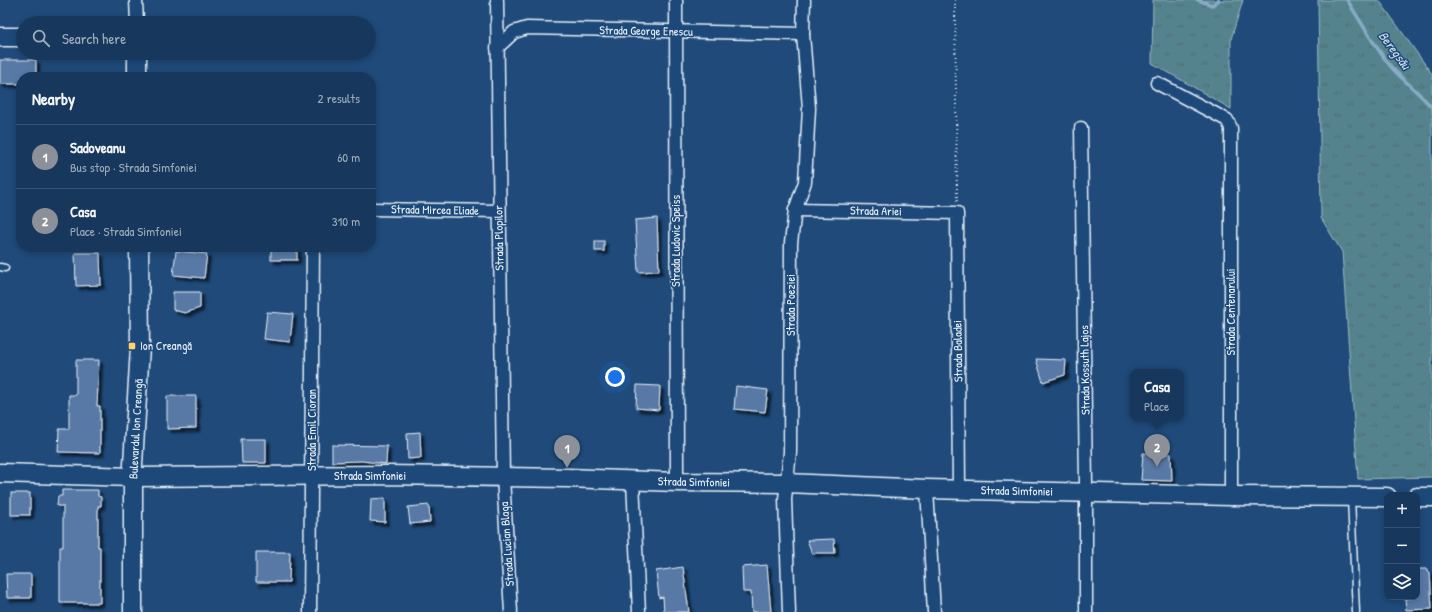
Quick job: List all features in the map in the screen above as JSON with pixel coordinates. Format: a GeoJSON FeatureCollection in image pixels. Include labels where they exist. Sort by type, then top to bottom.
{"type":"FeatureCollection","features":[{"type":"Feature","properties":{"kind":"street"},"geometry":{"type":"LineString","coordinates":[[136,0],[136,16]]}},
{"type":"Feature","properties":{"kind":"street","name":"Strada Plopilor"},"geometry":{"type":"LineString","coordinates":[[497,0],[503,477]]}},
{"type":"Feature","properties":{"kind":"street","name":"Strada Ludovic Speiss"},"geometry":{"type":"LineString","coordinates":[[676,0],[677,482]]}},
{"type":"Feature","properties":{"kind":"street","name":"Strada Poeziei"},"geometry":{"type":"LineString","coordinates":[[789,612],[785,499],[788,483],[790,452],[791,243],[795,210],[805,182],[809,108],[803,34],[804,0]]}},
{"type":"Feature","properties":{"kind":"street","name":"Strada George Enescu"},"geometry":{"type":"LineString","coordinates":[[497,48],[514,32],[527,28],[803,34]]}},
{"type":"Feature","properties":{"kind":"street"},"geometry":{"type":"LineString","coordinates":[[0,37],[16,37]]}},
{"type":"Feature","properties":{"kind":"street"},"geometry":{"type":"LineString","coordinates":[[137,60],[137,72]]}},
{"type":"Feature","properties":{"kind":"street","name":"Strada Centenarului"},"geometry":{"type":"LineString","coordinates":[[1156,83],[1227,120],[1231,128],[1231,496]]}},
{"type":"Feature","properties":{"kind":"street","name":"Strada Kossuth Lajos"},"geometry":{"type":"LineString","coordinates":[[1081,128],[1086,493],[1086,612]]}},
{"type":"Feature","properties":{"kind":"street","name":"Strada Mircea Eliade"},"geometry":{"type":"LineString","coordinates":[[376,209],[499,211]]}},
{"type":"Feature","properties":{"kind":"street","name":"Strada Ariei"},"geometry":{"type":"LineString","coordinates":[[795,210],[957,212]]}},
{"type":"Feature","properties":{"kind":"street","name":"Strada Baladei"},"geometry":{"type":"LineString","coordinates":[[957,212],[959,490]]}},
{"type":"Feature","properties":{"kind":"street","name":"Bulevardul Ion Creangă"},"geometry":{"type":"LineString","coordinates":[[133,612],[133,477],[140,346],[139,252]]}},
{"type":"Feature","properties":{"kind":"street","name":"Strada Emil Cioran"},"geometry":{"type":"LineString","coordinates":[[310,612],[313,252]]}},
{"type":"Feature","properties":{"kind":"street","name":"Strada Simfoniei"},"geometry":{"type":"LineString","coordinates":[[0,473],[133,477],[503,477],[677,482],[788,483],[927,489],[1086,493],[1231,496],[1384,496]]}},
{"type":"Feature","properties":{"kind":"street","name":"Strada Lucian Blaga"},"geometry":{"type":"LineString","coordinates":[[503,477],[511,612]]}},
{"type":"Feature","properties":{"kind":"street"},"geometry":{"type":"LineString","coordinates":[[633,481],[639,612]]}},
{"type":"Feature","properties":{"kind":"street"},"geometry":{"type":"LineString","coordinates":[[927,489],[934,612]]}},
{"type":"Feature","properties":{"kind":"street"},"geometry":{"type":"LineString","coordinates":[[1420,497],[1432,497]]}},
{"type":"Feature","properties":{"kind":"lane"},"geometry":{"type":"LineString","coordinates":[[1351,496],[1356,612]]}},
{"type":"Feature","properties":{"kind":"path"},"geometry":{"type":"LineString","coordinates":[[956,0],[957,212]]}},
{"type":"Feature","properties":{"kind":"green space"},"geometry":{"type":"Polygon","coordinates":[[[1153,0],[1243,0],[1231,39],[1231,109],[1152,63],[1153,0]]]}},
{"type":"Feature","properties":{"kind":"green space"},"geometry":{"type":"Polygon","coordinates":[[[1318,0],[1379,0],[1432,74],[1432,477],[1358,479],[1342,252],[1321,218],[1318,0]]]}},
{"type":"Feature","properties":{"kind":"building"},"geometry":{"type":"Polygon","coordinates":[[[0,60],[36,60],[36,72],[16,72],[16,84],[0,84],[0,60]]]}},
{"type":"Feature","properties":{"kind":"building"},"geometry":{"type":"Polygon","coordinates":[[[657,218],[659,271],[638,272],[635,220],[657,218]]]}},
{"type":"Feature","properties":{"kind":"building"},"geometry":{"type":"Polygon","coordinates":[[[595,241],[604,241],[604,251],[595,251],[595,241]]]}},
{"type":"Feature","properties":{"kind":"building"},"geometry":{"type":"Polygon","coordinates":[[[176,252],[207,254],[204,278],[173,275],[176,252]]]}},
{"type":"Feature","properties":{"kind":"building"},"geometry":{"type":"Polygon","coordinates":[[[271,252],[297,252],[297,260],[271,260],[271,252]]]}},
{"type":"Feature","properties":{"kind":"building"},"geometry":{"type":"Polygon","coordinates":[[[75,253],[100,253],[101,285],[76,286],[75,253]]]}},
{"type":"Feature","properties":{"kind":"building"},"geometry":{"type":"Polygon","coordinates":[[[173,292],[200,292],[200,308],[185,313],[173,310],[173,292]]]}},
{"type":"Feature","properties":{"kind":"building"},"geometry":{"type":"Polygon","coordinates":[[[267,312],[293,314],[290,342],[264,339],[267,312]]]}},
{"type":"Feature","properties":{"kind":"building"},"geometry":{"type":"Polygon","coordinates":[[[1036,359],[1066,360],[1065,375],[1043,382],[1036,359]]]}},
{"type":"Feature","properties":{"kind":"building"},"geometry":{"type":"Polygon","coordinates":[[[76,360],[99,360],[97,406],[100,406],[100,453],[58,452],[59,429],[69,429],[69,395],[76,395],[76,360]]]}},
{"type":"Feature","properties":{"kind":"building"},"geometry":{"type":"Polygon","coordinates":[[[637,385],[660,386],[659,410],[636,408],[637,385]]]}},
{"type":"Feature","properties":{"kind":"building"},"geometry":{"type":"Polygon","coordinates":[[[736,386],[768,390],[765,412],[734,409],[736,386]]]}},
{"type":"Feature","properties":{"kind":"building"},"geometry":{"type":"Polygon","coordinates":[[[167,396],[196,396],[196,428],[167,429],[167,396]]]}},
{"type":"Feature","properties":{"kind":"building"},"geometry":{"type":"Polygon","coordinates":[[[420,432],[421,458],[408,459],[407,433],[420,432]]]}},
{"type":"Feature","properties":{"kind":"building"},"geometry":{"type":"Polygon","coordinates":[[[241,439],[266,439],[266,463],[242,463],[241,439]]]}},
{"type":"Feature","properties":{"kind":"building"},"geometry":{"type":"Polygon","coordinates":[[[332,445],[387,446],[386,464],[362,461],[332,462],[332,445]]]}},
{"type":"Feature","properties":{"kind":"building"},"geometry":{"type":"Polygon","coordinates":[[[1143,453],[1171,454],[1172,481],[1141,480],[1143,453]]]}},
{"type":"Feature","properties":{"kind":"building"},"geometry":{"type":"Polygon","coordinates":[[[62,490],[98,490],[98,496],[101,497],[101,506],[98,506],[100,603],[60,603],[60,547],[63,547],[63,506],[57,506],[58,496],[62,496],[62,490]]]}},
{"type":"Feature","properties":{"kind":"building"},"geometry":{"type":"Polygon","coordinates":[[[11,493],[30,493],[30,515],[11,515],[11,493]]]}},
{"type":"Feature","properties":{"kind":"building"},"geometry":{"type":"Polygon","coordinates":[[[385,498],[385,522],[370,521],[371,499],[385,498]]]}},
{"type":"Feature","properties":{"kind":"building"},"geometry":{"type":"Polygon","coordinates":[[[429,505],[430,522],[410,524],[408,507],[429,505]]]}},
{"type":"Feature","properties":{"kind":"building"},"geometry":{"type":"Polygon","coordinates":[[[834,539],[835,553],[812,553],[807,540],[834,539]]]}},
{"type":"Feature","properties":{"kind":"building"},"geometry":{"type":"Polygon","coordinates":[[[256,552],[290,552],[289,582],[256,582],[256,552]]]}},
{"type":"Feature","properties":{"kind":"building"},"geometry":{"type":"Polygon","coordinates":[[[767,565],[771,612],[752,612],[751,592],[743,592],[742,567],[767,565]]]}},
{"type":"Feature","properties":{"kind":"building"},"geometry":{"type":"Polygon","coordinates":[[[683,567],[689,612],[664,612],[663,597],[659,598],[656,571],[683,567]]]}},
{"type":"Feature","properties":{"kind":"building"},"geometry":{"type":"Polygon","coordinates":[[[1420,569],[1428,569],[1428,572],[1430,572],[1432,609],[1406,610],[1405,600],[1420,600],[1420,569]]]}},
{"type":"Feature","properties":{"kind":"building"},"geometry":{"type":"Polygon","coordinates":[[[6,574],[31,574],[31,598],[7,598],[6,574]]]}},
{"type":"Feature","properties":{"kind":"waterway","name":"Beregsău"},"geometry":{"type":"LineString","coordinates":[[1198,0],[1212,5],[1219,0]]}},
{"type":"Feature","properties":{"kind":"waterway","name":"Beregsău"},"geometry":{"type":"LineString","coordinates":[[1347,0],[1386,61],[1432,108]]}},
{"type":"Feature","properties":{"kind":"place","name":"Ion Creangă"},"geometry":{"type":"Point","coordinates":[132,346]}},
{"type":"Feature","properties":{"kind":"place","name":"Casa"},"geometry":{"type":"Point","coordinates":[1157,467]}},
{"type":"Feature","properties":{"kind":"place","name":"Sadoveanu"},"geometry":{"type":"Point","coordinates":[567,468]}}]}
